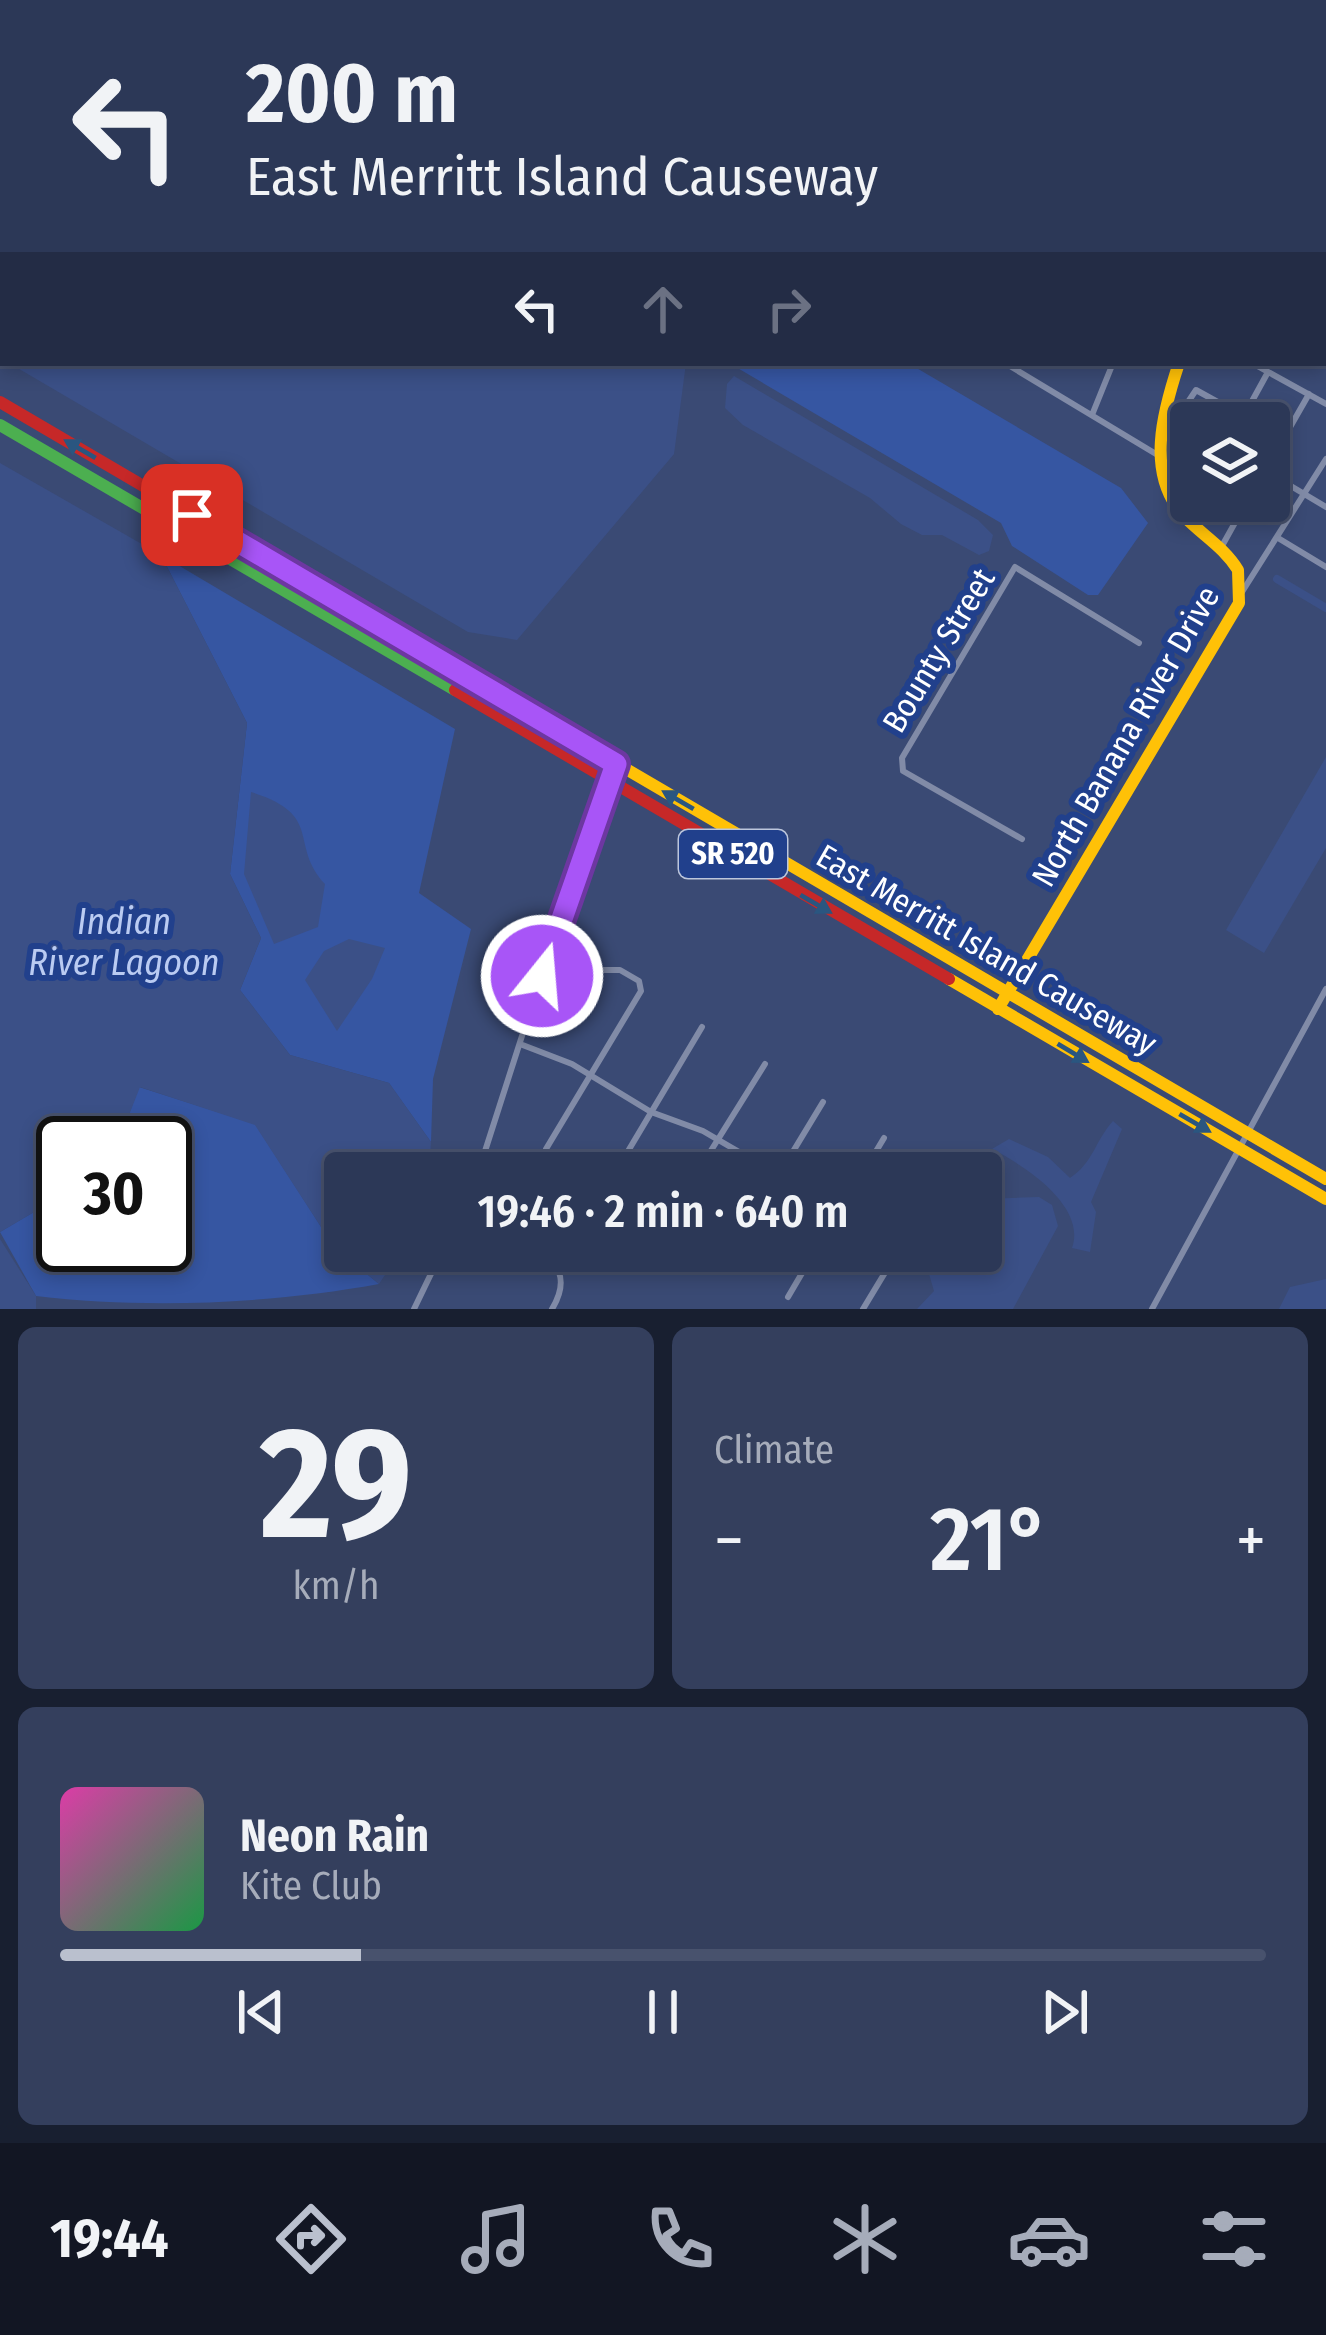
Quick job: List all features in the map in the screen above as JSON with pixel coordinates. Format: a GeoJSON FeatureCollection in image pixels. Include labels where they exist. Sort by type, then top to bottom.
{"type":"FeatureCollection","features":[{"type":"Feature","properties":{"kind":"main road"},"geometry":{"type":"LineString","coordinates":[[1170,491],[1161,458],[1166,398],[1178,366]]}},
{"type":"Feature","properties":{"kind":"main road","name":"East Merritt Island Causeway"},"geometry":{"type":"LineString","coordinates":[[0,403],[1326,1179]]}},
{"type":"Feature","properties":{"kind":"main road","name":"East Merritt Island Causeway"},"geometry":{"type":"LineString","coordinates":[[0,425],[1326,1199]]}},
{"type":"Feature","properties":{"kind":"main road","name":"North Banana River Drive"},"geometry":{"type":"LineString","coordinates":[[998,1010],[1229,625],[1242,592],[1235,563],[1222,545],[1189,522]]}},
{"type":"Feature","properties":{"kind":"street"},"geometry":{"type":"LineString","coordinates":[[1010,366],[1161,458]]}},
{"type":"Feature","properties":{"kind":"street"},"geometry":{"type":"LineString","coordinates":[[1092,415],[1112,366]]}},
{"type":"Feature","properties":{"kind":"street"},"geometry":{"type":"LineString","coordinates":[[1257,366],[1326,404]]}},
{"type":"Feature","properties":{"kind":"street"},"geometry":{"type":"LineString","coordinates":[[1252,402],[1268,372]]}},
{"type":"Feature","properties":{"kind":"street"},"geometry":{"type":"LineString","coordinates":[[1188,402],[1196,390],[1214,402]]}},
{"type":"Feature","properties":{"kind":"street"},"geometry":{"type":"LineString","coordinates":[[1290,430],[1310,394]]}},
{"type":"Feature","properties":{"kind":"street"},"geometry":{"type":"LineString","coordinates":[[1242,592],[1326,459]]}},
{"type":"Feature","properties":{"kind":"street"},"geometry":{"type":"LineString","coordinates":[[1290,484],[1326,507]]}},
{"type":"Feature","properties":{"kind":"street"},"geometry":{"type":"LineString","coordinates":[[1222,545],[1235,522]]}},
{"type":"Feature","properties":{"kind":"street"},"geometry":{"type":"LineString","coordinates":[[1278,538],[1326,567]]}},
{"type":"Feature","properties":{"kind":"street","name":"Bounty Street"},"geometry":{"type":"LineString","coordinates":[[1022,839],[903,770],[902,758],[1015,567],[1139,643]]}},
{"type":"Feature","properties":{"kind":"street"},"geometry":{"type":"LineString","coordinates":[[485,1152],[616,764]]}},
{"type":"Feature","properties":{"kind":"street"},"geometry":{"type":"LineString","coordinates":[[546,1149],[641,991],[639,981],[620,970],[604,970]]}},
{"type":"Feature","properties":{"kind":"street"},"geometry":{"type":"LineString","coordinates":[[1152,1309],[1326,989]]}},
{"type":"Feature","properties":{"kind":"street"},"geometry":{"type":"LineString","coordinates":[[627,1152],[702,1027]]}},
{"type":"Feature","properties":{"kind":"street"},"geometry":{"type":"LineString","coordinates":[[520,1044],[741,1152]]}},
{"type":"Feature","properties":{"kind":"street"},"geometry":{"type":"LineString","coordinates":[[710,1152],[765,1064]]}},
{"type":"Feature","properties":{"kind":"street"},"geometry":{"type":"LineString","coordinates":[[791,1152],[823,1102]]}},
{"type":"Feature","properties":{"kind":"street"},"geometry":{"type":"LineString","coordinates":[[876,1152],[884,1138]]}},
{"type":"Feature","properties":{"kind":"street"},"geometry":{"type":"LineString","coordinates":[[414,1309],[432,1272]]}},
{"type":"Feature","properties":{"kind":"street"},"geometry":{"type":"LineString","coordinates":[[552,1309],[562,1278],[557,1272]]}},
{"type":"Feature","properties":{"kind":"street"},"geometry":{"type":"LineString","coordinates":[[788,1297],[803,1272]]}},
{"type":"Feature","properties":{"kind":"street"},"geometry":{"type":"LineString","coordinates":[[863,1309],[885,1272]]}},
{"type":"Feature","properties":{"kind":"shaded area"},"geometry":{"type":"Polygon","coordinates":[[[734,366],[913,366],[1121,488],[1148,523],[1098,595],[1088,595],[1012,546],[1001,523],[734,366]]]}},
{"type":"Feature","properties":{"kind":"shaded area"},"geometry":{"type":"Polygon","coordinates":[[[161,555],[455,729],[419,893],[471,929],[433,1079],[431,1142],[389,1083],[290,1055],[240,990],[261,938],[230,874],[247,723],[161,555]]]}},
{"type":"Feature","properties":{"kind":"shaded area"},"geometry":{"type":"Polygon","coordinates":[[[139,1087],[255,1124],[324,1231],[324,1272],[364,1272],[379,1284],[207,1302],[36,1296],[0,1232],[36,1211],[36,1272],[192,1272],[192,1116],[128,1116],[139,1087]]]}},
{"type":"Feature","properties":{"kind":"water"},"geometry":{"type":"Polygon","coordinates":[[[14,366],[686,366],[674,454],[517,640],[468,632],[14,366]]]}},
{"type":"Feature","properties":{"kind":"water"},"geometry":{"type":"Polygon","coordinates":[[[734,376],[978,520],[993,535],[989,551],[979,555],[942,535],[922,535],[870,498],[743,425],[725,408],[727,384],[734,376]]]}},
{"type":"Feature","properties":{"kind":"water","name":"Indian River Lagoon"},"geometry":{"type":"Polygon","coordinates":[[[0,463],[161,555],[247,723],[230,874],[261,938],[240,990],[290,1055],[389,1083],[431,1142],[430,1152],[324,1152],[324,1232],[255,1125],[140,1087],[129,1116],[36,1116],[36,1211],[0,1232],[0,463]]]}},
{"type":"Feature","properties":{"kind":"water"},"geometry":{"type":"Polygon","coordinates":[[[1326,757],[1326,848],[1264,953],[1226,930],[1326,757]]]}},
{"type":"Feature","properties":{"kind":"water"},"geometry":{"type":"Polygon","coordinates":[[[251,792],[289,810],[314,870],[325,884],[318,927],[274,944],[244,874],[251,792]]]}},
{"type":"Feature","properties":{"kind":"water"},"geometry":{"type":"Polygon","coordinates":[[[349,939],[385,948],[372,979],[337,1031],[305,980],[324,951],[349,939]]]}},
{"type":"Feature","properties":{"kind":"water"},"geometry":{"type":"Polygon","coordinates":[[[1113,1121],[1122,1129],[1091,1202],[1096,1212],[1090,1252],[1072,1248],[1070,1217],[1050,1189],[992,1149],[1009,1139],[1048,1157],[1070,1178],[1084,1166],[1113,1121]]]}},
{"type":"Feature","properties":{"kind":"water"},"geometry":{"type":"Polygon","coordinates":[[[1039,1197],[1052,1205],[1058,1226],[1013,1309],[917,1309],[934,1291],[929,1274],[1002,1272],[1002,1198],[1039,1197]]]}},
{"type":"Feature","properties":{"kind":"water"},"geometry":{"type":"Polygon","coordinates":[[[0,1239],[36,1296],[36,1309],[0,1309],[0,1239]]]}},
{"type":"Feature","properties":{"kind":"water","name":"Indian River Lagoon"},"geometry":{"type":"Polygon","coordinates":[[[364,1272],[387,1272],[379,1284],[364,1272]]]}},
{"type":"Feature","properties":{"kind":"water"},"geometry":{"type":"Polygon","coordinates":[[[1326,1279],[1326,1309],[1279,1309],[1290,1287],[1326,1279]]]}},
{"type":"Feature","properties":{"kind":"waterway"},"geometry":{"type":"LineString","coordinates":[[1277,579],[1326,608]]}},
{"type":"Feature","properties":{"kind":"traffic: fast"},"geometry":{"type":"LineString","coordinates":[[0,425],[455,690]]}},
{"type":"Feature","properties":{"kind":"traffic: slow"},"geometry":{"type":"LineString","coordinates":[[998,1009],[1239,603],[1238,570],[1184,516],[1165,481],[1163,421],[1178,366]]}},
{"type":"Feature","properties":{"kind":"traffic: slow"},"geometry":{"type":"LineString","coordinates":[[568,735],[1326,1179]]}},
{"type":"Feature","properties":{"kind":"traffic: slow"},"geometry":{"type":"LineString","coordinates":[[949,979],[1326,1199]]}},
{"type":"Feature","properties":{"kind":"traffic: jam"},"geometry":{"type":"LineString","coordinates":[[0,402],[568,735]]}},
{"type":"Feature","properties":{"kind":"traffic: jam"},"geometry":{"type":"LineString","coordinates":[[455,690],[949,979]]}},
{"type":"Feature","properties":{"kind":"route"},"geometry":{"type":"LineString","coordinates":[[192,515],[616,764],[600,796],[542,976]]}}]}
